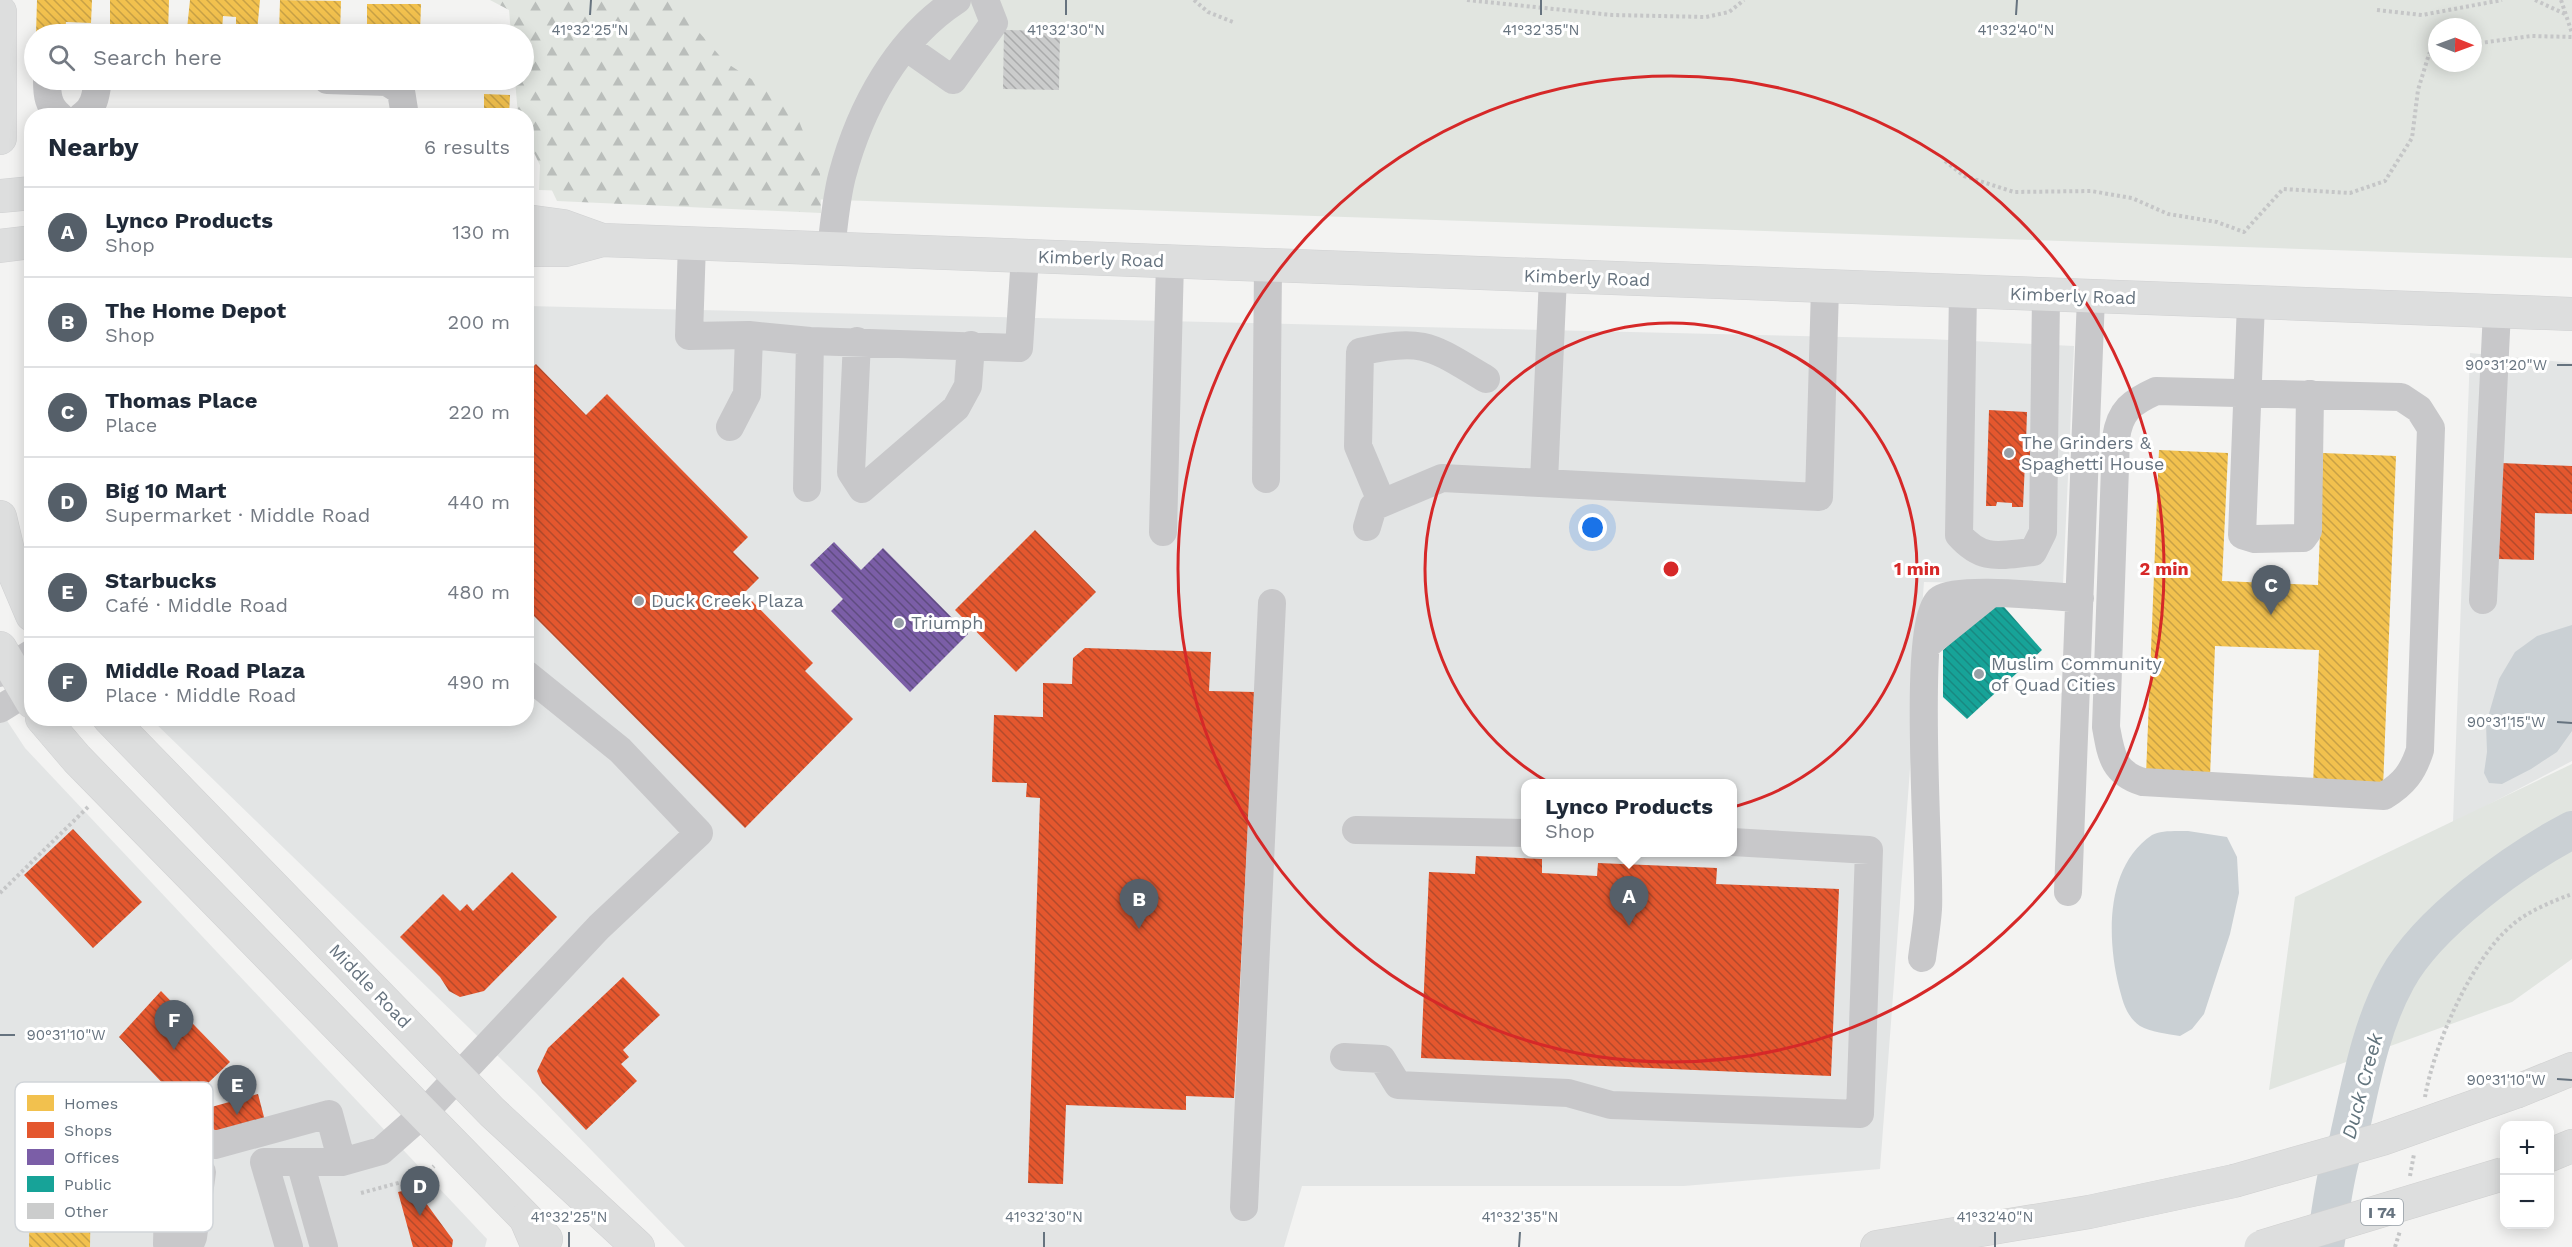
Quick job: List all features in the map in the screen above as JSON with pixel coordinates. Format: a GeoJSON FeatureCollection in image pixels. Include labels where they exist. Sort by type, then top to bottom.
{"type":"FeatureCollection","features":[{"type":"Feature","properties":{"kind":"main road"},"geometry":{"type":"LineString","coordinates":[[0,12],[0,138]]}},
{"type":"Feature","properties":{"kind":"main road"},"geometry":{"type":"LineString","coordinates":[[0,196],[24,194]]}},
{"type":"Feature","properties":{"kind":"main road","name":"Kimberly Road"},"geometry":{"type":"LineString","coordinates":[[534,221],[563,226],[602,240]]}},
{"type":"Feature","properties":{"kind":"main road","name":"Kimberly Road"},"geometry":{"type":"LineString","coordinates":[[534,250],[565,250],[602,240],[1824,288],[2572,314]]}},
{"type":"Feature","properties":{"kind":"main road"},"geometry":{"type":"LineString","coordinates":[[0,246],[24,243]]}},
{"type":"Feature","properties":{"kind":"main road"},"geometry":{"type":"LineString","coordinates":[[0,517],[12,568],[24,596]]}},
{"type":"Feature","properties":{"kind":"main road"},"geometry":{"type":"LineString","coordinates":[[53,726],[94,776],[424,1113],[532,1233],[554,1247]]}},
{"type":"Feature","properties":{"kind":"main road","name":"Middle Road"},"geometry":{"type":"LineString","coordinates":[[117,726],[492,1112],[638,1247]]}},
{"type":"Feature","properties":{"kind":"main road"},"geometry":{"type":"LineString","coordinates":[[1877,1247],[2089,1212],[2234,1181],[2382,1139],[2518,1091],[2572,1069]]}},
{"type":"Feature","properties":{"kind":"main road"},"geometry":{"type":"LineString","coordinates":[[2554,1153],[2572,1146]]}},
{"type":"Feature","properties":{"kind":"main road","name":"I 74"},"geometry":{"type":"LineString","coordinates":[[2260,1247],[2501,1175]]}},
{"type":"Feature","properties":{"kind":"street"},"geometry":{"type":"LineString","coordinates":[[831,249],[841,178],[859,121],[906,47],[939,12],[957,0]]}},
{"type":"Feature","properties":{"kind":"street"},"geometry":{"type":"LineString","coordinates":[[906,47],[953,80],[994,23],[985,0]]}},
{"type":"Feature","properties":{"kind":"street"},"geometry":{"type":"LineString","coordinates":[[46,90],[52,108]]}},
{"type":"Feature","properties":{"kind":"street"},"geometry":{"type":"LineString","coordinates":[[90,108],[97,90]]}},
{"type":"Feature","properties":{"kind":"street"},"geometry":{"type":"LineString","coordinates":[[399,90],[404,108]]}},
{"type":"Feature","properties":{"kind":"street"},"geometry":{"type":"LineString","coordinates":[[693,243],[689,336],[749,335],[810,341],[1019,348],[1025,256]]}},
{"type":"Feature","properties":{"kind":"street"},"geometry":{"type":"LineString","coordinates":[[1163,532],[1170,262]]}},
{"type":"Feature","properties":{"kind":"street"},"geometry":{"type":"LineString","coordinates":[[1266,479],[1268,267]]}},
{"type":"Feature","properties":{"kind":"street"},"geometry":{"type":"LineString","coordinates":[[1544,482],[1553,277]]}},
{"type":"Feature","properties":{"kind":"street"},"geometry":{"type":"LineString","coordinates":[[1366,528],[1373,507],[1442,478],[1820,497],[1824,288]]}},
{"type":"Feature","properties":{"kind":"street"},"geometry":{"type":"LineString","coordinates":[[1963,292],[1959,535],[1972,549],[1992,555],[2033,552],[2043,532],[2046,296]]}},
{"type":"Feature","properties":{"kind":"street"},"geometry":{"type":"LineString","coordinates":[[2068,892],[2091,297]]}},
{"type":"Feature","properties":{"kind":"street"},"geometry":{"type":"LineString","coordinates":[[2251,303],[2242,535],[2255,539],[2303,538],[2308,531],[2310,394]]}},
{"type":"Feature","properties":{"kind":"street"},"geometry":{"type":"LineString","coordinates":[[2483,600],[2497,311]]}},
{"type":"Feature","properties":{"kind":"street"},"geometry":{"type":"LineString","coordinates":[[730,427],[747,394],[749,335]]}},
{"type":"Feature","properties":{"kind":"street"},"geometry":{"type":"LineString","coordinates":[[807,488],[810,341]]}},
{"type":"Feature","properties":{"kind":"street"},"geometry":{"type":"LineString","coordinates":[[857,341],[851,472],[862,489],[956,408],[968,386],[971,345]]}},
{"type":"Feature","properties":{"kind":"street"},"geometry":{"type":"LineString","coordinates":[[1382,503],[1358,446],[1360,352],[1394,344],[1415,344],[1443,353],[1486,379]]}},
{"type":"Feature","properties":{"kind":"street"},"geometry":{"type":"LineString","coordinates":[[2156,391],[2246,392],[2401,397],[2419,409],[2431,428],[2420,750],[2414,769],[2401,786],[2384,796],[2143,782],[2127,777],[2116,765],[2109,747],[2106,727],[2118,422],[2133,401],[2156,391]]}},
{"type":"Feature","properties":{"kind":"street"},"geometry":{"type":"LineString","coordinates":[[1922,958],[1928,908],[1923,667],[1932,609],[1940,599],[1960,593],[2080,598]]}},
{"type":"Feature","properties":{"kind":"street"},"geometry":{"type":"LineString","coordinates":[[1244,1207],[1272,603]]}},
{"type":"Feature","properties":{"kind":"street"},"geometry":{"type":"LineString","coordinates":[[289,1247],[264,1162],[342,1162],[381,1151],[424,1113],[599,927],[699,833],[620,750],[534,680]]}},
{"type":"Feature","properties":{"kind":"street"},"geometry":{"type":"LineString","coordinates":[[1356,830],[1521,833]]}},
{"type":"Feature","properties":{"kind":"street"},"geometry":{"type":"LineString","coordinates":[[1344,1057],[1382,1059],[1398,1085],[1569,1093],[1611,1105],[1860,1114],[1869,850],[1737,842]]}},
{"type":"Feature","properties":{"kind":"street"},"geometry":{"type":"LineString","coordinates":[[213,1144],[329,1114],[342,1162]]}},
{"type":"Feature","properties":{"kind":"street"},"geometry":{"type":"LineString","coordinates":[[300,1162],[324,1247]]}},
{"type":"Feature","properties":{"kind":"street"},"geometry":{"type":"LineString","coordinates":[[167,1232],[169,1247]]}},
{"type":"Feature","properties":{"kind":"street"},"geometry":{"type":"LineString","coordinates":[[189,1247],[194,1232]]}},
{"type":"Feature","properties":{"kind":"path"},"geometry":{"type":"LineString","coordinates":[[1194,0],[1208,12],[1233,22]]}},
{"type":"Feature","properties":{"kind":"path"},"geometry":{"type":"LineString","coordinates":[[1467,0],[1612,15],[1706,17],[1729,12],[1744,0]]}},
{"type":"Feature","properties":{"kind":"path"},"geometry":{"type":"LineString","coordinates":[[2377,10],[2422,15],[2502,0]]}},
{"type":"Feature","properties":{"kind":"path"},"geometry":{"type":"LineString","coordinates":[[2535,0],[2566,14]]}},
{"type":"Feature","properties":{"kind":"path"},"geometry":{"type":"LineString","coordinates":[[2562,0],[2572,33]]}},
{"type":"Feature","properties":{"kind":"path"},"geometry":{"type":"LineString","coordinates":[[2482,43],[2531,36],[2572,37]]}},
{"type":"Feature","properties":{"kind":"path"},"geometry":{"type":"LineString","coordinates":[[1946,161],[1964,176],[2014,192],[2091,191],[2132,198],[2168,214],[2217,222],[2244,232],[2283,189],[2350,193],[2385,182],[2412,138],[2418,90],[2428,54]]}},
{"type":"Feature","properties":{"kind":"path"},"geometry":{"type":"LineString","coordinates":[[0,893],[89,806]]}},
{"type":"Feature","properties":{"kind":"path"},"geometry":{"type":"LineString","coordinates":[[2423,1103],[2450,1020],[2483,955],[2512,925],[2572,894]]}},
{"type":"Feature","properties":{"kind":"path"},"geometry":{"type":"LineString","coordinates":[[2409,1183],[2415,1149]]}},
{"type":"Feature","properties":{"kind":"path"},"geometry":{"type":"LineString","coordinates":[[361,1192],[424,1176],[434,1166]]}},
{"type":"Feature","properties":{"kind":"path"},"geometry":{"type":"LineString","coordinates":[[2395,1247],[2400,1229]]}},
{"type":"Feature","properties":{"kind":"shaded area"},"geometry":{"type":"Polygon","coordinates":[[[534,306],[1929,339],[2074,346],[2063,585],[1924,582],[1880,1169],[1684,1186],[1302,1186],[1284,1247],[685,1247],[536,1093],[158,726],[534,726],[534,306]]]}},
{"type":"Feature","properties":{"kind":"shaded area"},"geometry":{"type":"Polygon","coordinates":[[[2470,353],[2572,363],[2572,761],[2453,823],[2470,353]]]}},
{"type":"Feature","properties":{"kind":"shaded area"},"geometry":{"type":"Polygon","coordinates":[[[2572,625],[2572,731],[2557,752],[2531,769],[2502,784],[2489,783],[2484,773],[2487,752],[2486,724],[2499,679],[2515,652],[2537,636],[2572,625]]]}},
{"type":"Feature","properties":{"kind":"shaded area"},"geometry":{"type":"Polygon","coordinates":[[[0,710],[25,748],[487,1239],[485,1247],[0,1247],[0,710]]]}},
{"type":"Feature","properties":{"kind":"shaded area"},"geometry":{"type":"Polygon","coordinates":[[[2188,831],[2227,837],[2237,857],[2239,893],[2230,934],[2204,1014],[2192,1029],[2180,1036],[2144,1028],[2128,1013],[2115,968],[2112,926],[2113,905],[2118,884],[2125,865],[2137,849],[2155,833],[2188,831]]]}},
{"type":"Feature","properties":{"kind":"green space"},"geometry":{"type":"Polygon","coordinates":[[[490,0],[671,0],[725,62],[793,106],[820,174],[821,213],[557,201],[534,153],[534,108],[517,108],[516,90],[534,90],[534,24],[510,24],[509,10],[490,0]]]}},
{"type":"Feature","properties":{"kind":"green space"},"geometry":{"type":"Polygon","coordinates":[[[546,0],[2572,0],[2572,258],[539,190],[546,0]]]}},
{"type":"Feature","properties":{"kind":"green space"},"geometry":{"type":"Polygon","coordinates":[[[2572,764],[2572,959],[2512,1002],[2269,1090],[2295,897],[2572,764]]]}},
{"type":"Feature","properties":{"kind":"building: Homes"},"geometry":{"type":"Polygon","coordinates":[[[37,0],[92,0],[91,23],[36,24],[37,0]]]}},
{"type":"Feature","properties":{"kind":"building: Homes"},"geometry":{"type":"Polygon","coordinates":[[[110,0],[169,0],[168,24],[110,24],[110,0]]]}},
{"type":"Feature","properties":{"kind":"building: Homes"},"geometry":{"type":"Polygon","coordinates":[[[190,0],[260,0],[258,24],[236,24],[236,17],[223,16],[222,24],[188,24],[190,0]]]}},
{"type":"Feature","properties":{"kind":"building: Homes"},"geometry":{"type":"Polygon","coordinates":[[[280,0],[341,1],[340,24],[279,24],[280,0]]]}},
{"type":"Feature","properties":{"kind":"building: Homes"},"geometry":{"type":"Polygon","coordinates":[[[367,4],[421,4],[420,24],[367,24],[367,4]]]}},
{"type":"Feature","properties":{"kind":"building: Homes"},"geometry":{"type":"Polygon","coordinates":[[[484,94],[510,95],[509,108],[484,108],[484,94]]]}},
{"type":"Feature","properties":{"kind":"building: Homes"},"geometry":{"type":"Polygon","coordinates":[[[2159,450],[2228,453],[2222,581],[2318,585],[2323,453],[2396,456],[2383,788],[2313,785],[2319,650],[2215,646],[2210,777],[2146,775],[2159,450]]]}},
{"type":"Feature","properties":{"kind":"building: Homes"},"geometry":{"type":"Polygon","coordinates":[[[29,1232],[90,1232],[90,1247],[29,1247],[29,1232]]]}},
{"type":"Feature","properties":{"kind":"building: Shops","name":"Duck Creek Plaza"},"geometry":{"type":"Polygon","coordinates":[[[536,364],[586,415],[607,394],[748,537],[733,552],[759,578],[744,593],[813,663],[805,671],[853,719],[745,828],[534,616],[534,366],[536,364]]]}},
{"type":"Feature","properties":{"kind":"building: Shops","name":"The Grinders & Spaghetti House"},"geometry":{"type":"Polygon","coordinates":[[[1989,410],[2027,412],[2026,443],[2032,444],[2031,462],[2025,462],[2023,507],[2012,507],[2012,503],[1997,502],[1996,506],[1986,506],[1989,410]]]}},
{"type":"Feature","properties":{"kind":"building: Shops"},"geometry":{"type":"Polygon","coordinates":[[[2501,463],[2572,466],[2572,514],[2535,513],[2534,560],[2498,559],[2501,463]]]}},
{"type":"Feature","properties":{"kind":"building: Shops"},"geometry":{"type":"Polygon","coordinates":[[[1035,530],[1096,592],[1016,672],[955,610],[1035,530]]]}},
{"type":"Feature","properties":{"kind":"building: Shops"},"geometry":{"type":"Polygon","coordinates":[[[1085,648],[1211,652],[1209,691],[1255,692],[1234,1098],[1186,1096],[1186,1110],[1066,1105],[1063,1184],[1028,1183],[1040,798],[1026,797],[1027,783],[992,782],[994,715],[1043,717],[1043,683],[1072,684],[1073,658],[1085,648]]]}},
{"type":"Feature","properties":{"kind":"building: Shops"},"geometry":{"type":"Polygon","coordinates":[[[73,829],[142,902],[93,948],[24,875],[73,829]]]}},
{"type":"Feature","properties":{"kind":"building: Shops"},"geometry":{"type":"Polygon","coordinates":[[[1476,856],[1542,859],[1542,873],[1597,876],[1598,863],[1717,868],[1716,884],[1839,889],[1831,1076],[1421,1058],[1429,872],[1475,874],[1476,856]]]}},
{"type":"Feature","properties":{"kind":"building: Shops"},"geometry":{"type":"Polygon","coordinates":[[[512,872],[557,917],[484,991],[460,997],[449,991],[440,977],[400,937],[443,894],[460,911],[467,904],[473,911],[512,872]]]}},
{"type":"Feature","properties":{"kind":"building: Shops"},"geometry":{"type":"Polygon","coordinates":[[[623,977],[660,1015],[623,1050],[629,1057],[621,1064],[637,1081],[586,1130],[542,1083],[537,1071],[548,1048],[623,977]]]}},
{"type":"Feature","properties":{"kind":"building: Shops"},"geometry":{"type":"Polygon","coordinates":[[[161,991],[230,1062],[209,1082],[161,1082],[119,1037],[161,991]]]}},
{"type":"Feature","properties":{"kind":"building: Shops"},"geometry":{"type":"Polygon","coordinates":[[[258,1094],[265,1121],[215,1135],[213,1107],[258,1094]]]}},
{"type":"Feature","properties":{"kind":"building: Shops"},"geometry":{"type":"Polygon","coordinates":[[[415,1188],[453,1240],[452,1247],[413,1247],[398,1192],[415,1188]]]}},
{"type":"Feature","properties":{"kind":"building: Offices","name":"Triumph"},"geometry":{"type":"Polygon","coordinates":[[[834,542],[861,570],[883,548],[968,634],[910,692],[831,611],[843,599],[810,565],[834,542]]]}},
{"type":"Feature","properties":{"kind":"building: Public","name":"Muslim Community of Quad Cities"},"geometry":{"type":"Polygon","coordinates":[[[1998,600],[2042,650],[1967,719],[1943,697],[1943,650],[1998,600]]]}},
{"type":"Feature","properties":{"kind":"building: Other"},"geometry":{"type":"Polygon","coordinates":[[[1004,30],[1060,31],[1059,90],[1003,89],[1004,30]]]}},
{"type":"Feature","properties":{"kind":"waterway","name":"Duck Creek"},"geometry":{"type":"LineString","coordinates":[[2325,1247],[2338,1168],[2348,1139],[2367,1056],[2380,1017],[2397,979],[2411,957],[2429,936],[2475,894],[2525,858],[2572,830]]}},
{"type":"Feature","properties":{"kind":"place","name":"The Grinders & Spaghetti House"},"geometry":{"type":"Point","coordinates":[2009,453]}},
{"type":"Feature","properties":{"kind":"place","name":"Duck Creek Plaza"},"geometry":{"type":"Point","coordinates":[639,601]}},
{"type":"Feature","properties":{"kind":"place","name":"Thomas Place"},"geometry":{"type":"Point","coordinates":[2271,615]}},
{"type":"Feature","properties":{"kind":"place","name":"Triumph"},"geometry":{"type":"Point","coordinates":[899,623]}},
{"type":"Feature","properties":{"kind":"place","name":"Muslim Community of Quad Cities"},"geometry":{"type":"Point","coordinates":[1979,674]}},
{"type":"Feature","properties":{"kind":"place","name":"Lynco Products"},"geometry":{"type":"Point","coordinates":[1629,926]}},
{"type":"Feature","properties":{"kind":"place","name":"The Home Depot"},"geometry":{"type":"Point","coordinates":[1139,929]}},
{"type":"Feature","properties":{"kind":"place","name":"Middle Road Plaza"},"geometry":{"type":"Point","coordinates":[174,1050]}},
{"type":"Feature","properties":{"kind":"place","name":"Starbucks"},"geometry":{"type":"Point","coordinates":[237,1115]}},
{"type":"Feature","properties":{"kind":"place","name":"Big 10 Mart"},"geometry":{"type":"Point","coordinates":[420,1216]}}]}
